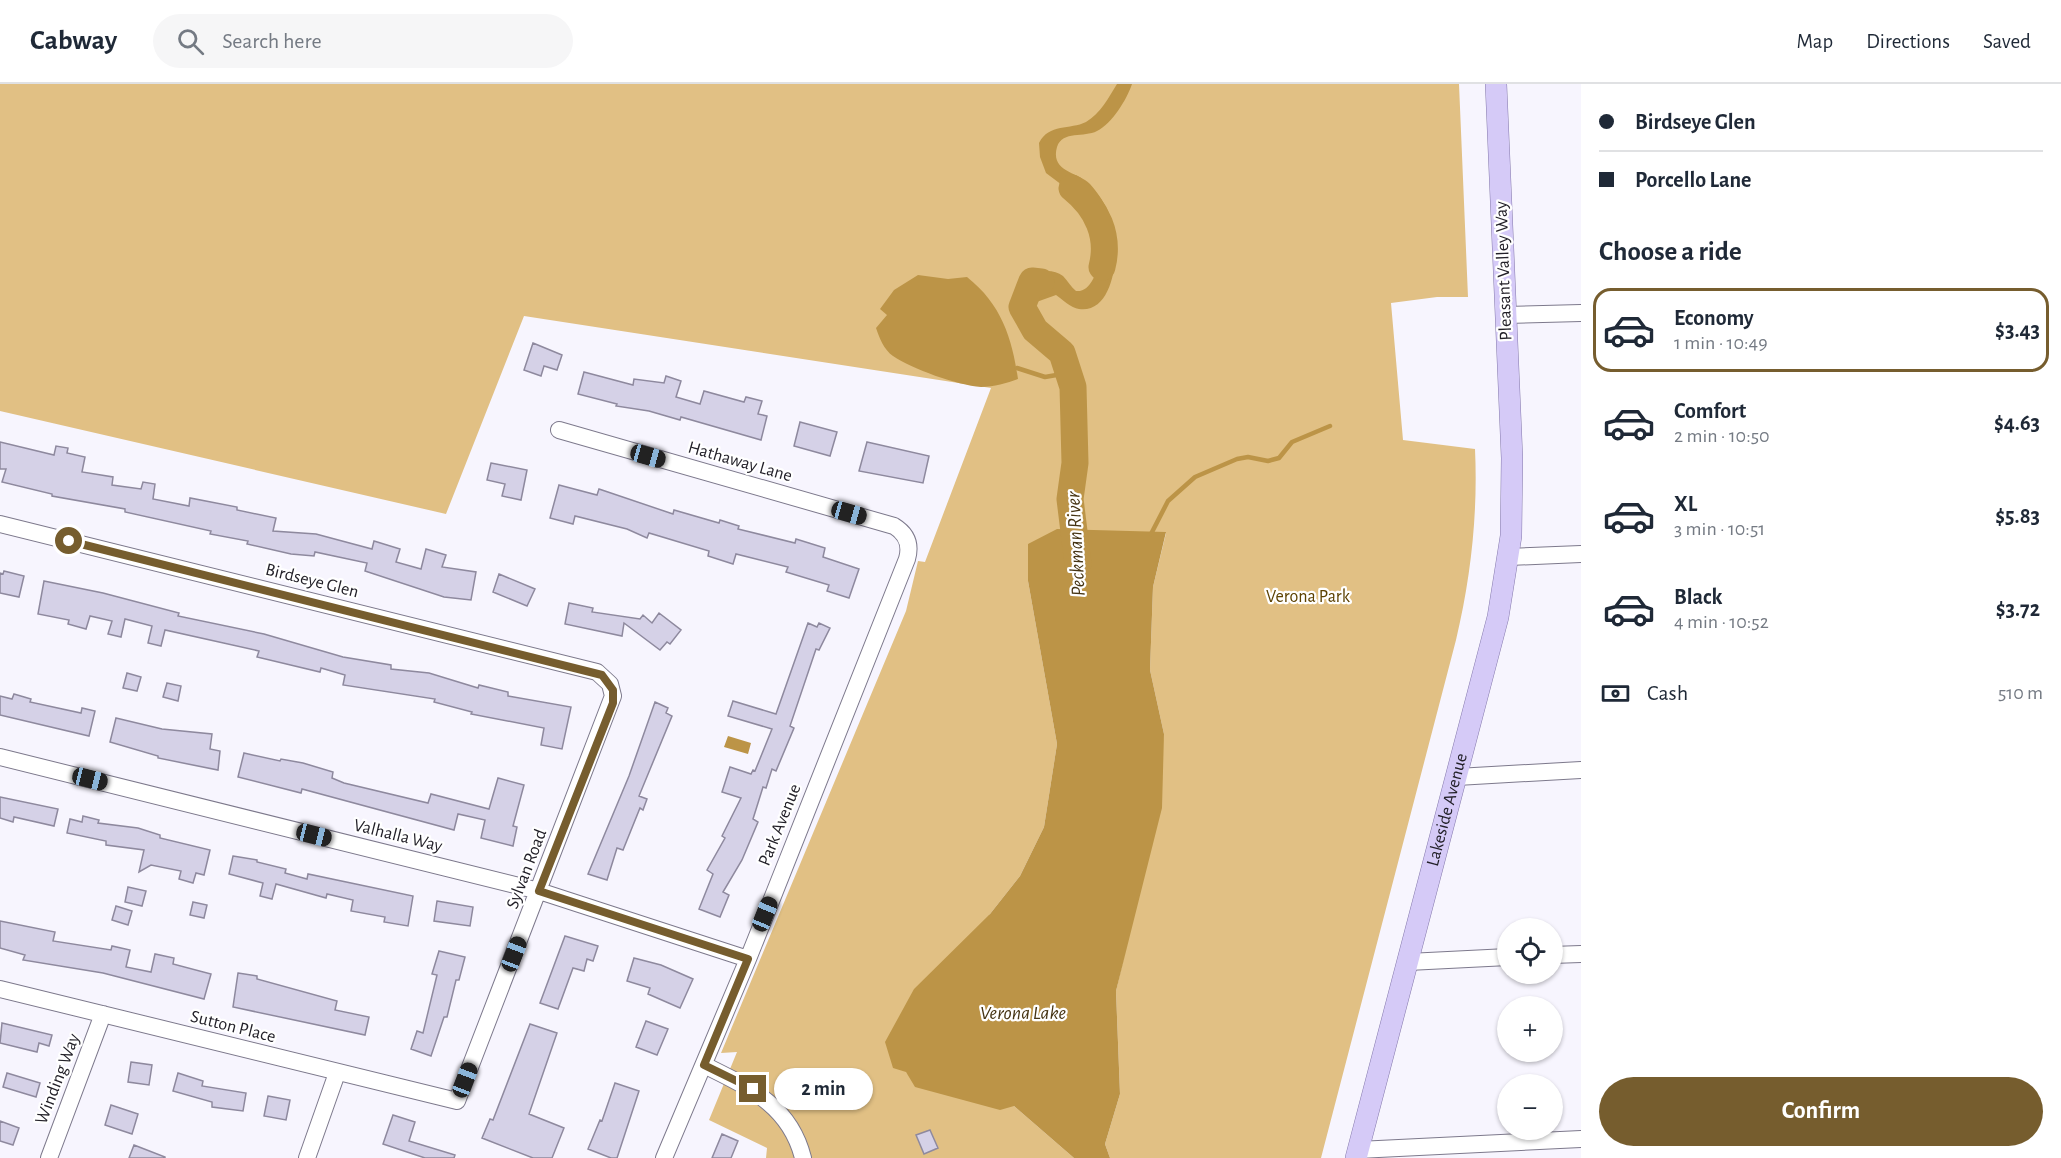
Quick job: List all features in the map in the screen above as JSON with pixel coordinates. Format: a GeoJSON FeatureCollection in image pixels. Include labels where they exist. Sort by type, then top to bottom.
{"type":"FeatureCollection","features":[{"type":"Feature","properties":{"kind":"main road","name":"Pleasant Valley Way"},"geometry":{"type":"LineString","coordinates":[[1496,84],[1512,458]]}},
{"type":"Feature","properties":{"kind":"main road","name":"Lakeside Avenue"},"geometry":{"type":"LineString","coordinates":[[1357,1154],[1498,617],[1509,557],[1512,458]]}},
{"type":"Feature","properties":{"kind":"street"},"geometry":{"type":"LineString","coordinates":[[1506,315],[1581,313]]}},
{"type":"Feature","properties":{"kind":"street","name":"Hathaway Lane"},"geometry":{"type":"LineString","coordinates":[[559,430],[894,526],[906,538]]}},
{"type":"Feature","properties":{"kind":"street","name":"Birdseye Glen"},"geometry":{"type":"LineString","coordinates":[[0,524],[597,672],[610,684]]}},
{"type":"Feature","properties":{"kind":"street","name":"Park Avenue"},"geometry":{"type":"LineString","coordinates":[[664,1158],[748,959],[907,559],[906,538]]}},
{"type":"Feature","properties":{"kind":"street"},"geometry":{"type":"LineString","coordinates":[[1509,557],[1581,554]]}},
{"type":"Feature","properties":{"kind":"street","name":"Sylvan Road"},"geometry":{"type":"LineString","coordinates":[[457,1101],[613,703],[610,684]]}},
{"type":"Feature","properties":{"kind":"street","name":"Valhalla Way"},"geometry":{"type":"LineString","coordinates":[[0,757],[539,891],[748,959]]}},
{"type":"Feature","properties":{"kind":"street"},"geometry":{"type":"LineString","coordinates":[[1457,777],[1581,770]]}},
{"type":"Feature","properties":{"kind":"street"},"geometry":{"type":"LineString","coordinates":[[1563,955],[1581,954]]}},
{"type":"Feature","properties":{"kind":"street"},"geometry":{"type":"LineString","coordinates":[[1408,962],[1497,958]]}},
{"type":"Feature","properties":{"kind":"street","name":"Sutton Place"},"geometry":{"type":"LineString","coordinates":[[0,989],[457,1101]]}},
{"type":"Feature","properties":{"kind":"street","name":"Winding Way"},"geometry":{"type":"LineString","coordinates":[[49,1158],[103,1014]]}},
{"type":"Feature","properties":{"kind":"street"},"geometry":{"type":"LineString","coordinates":[[704,1065],[767,1099],[782,1112],[792,1128],[803,1158]]}},
{"type":"Feature","properties":{"kind":"street"},"geometry":{"type":"LineString","coordinates":[[306,1158],[337,1073]]}},
{"type":"Feature","properties":{"kind":"street"},"geometry":{"type":"LineString","coordinates":[[1357,1154],[1581,1139]]}},
{"type":"Feature","properties":{"kind":"green space","name":"Verona Park"},"geometry":{"type":"Polygon","coordinates":[[[0,84],[1459,84],[1468,297],[1437,297],[1391,303],[1403,440],[1475,449],[1474,521],[1466,593],[1456,640],[1321,1158],[1110,1158],[1105,1144],[1120,1094],[1116,991],[1137,901],[1164,734],[1150,670],[1153,587],[1166,533],[1028,581],[1057,744],[1044,827],[1020,876],[990,914],[906,1072],[1014,1106],[1074,1158],[766,1158],[767,1148],[709,1120],[737,1052],[721,1053],[906,611],[918,561],[925,562],[991,388],[524,316],[446,514],[0,411],[0,84]]]}},
{"type":"Feature","properties":{"kind":"water"},"geometry":{"type":"Polygon","coordinates":[[[1117,84],[1132,84],[1123,104],[1113,117],[1097,131],[1064,138],[1057,147],[1056,155],[1061,167],[1090,184],[1110,216],[1114,228],[1116,251],[1112,279],[1107,292],[1100,302],[1091,308],[1076,308],[1056,295],[1017,309],[1015,298],[1019,284],[1028,276],[1052,271],[1063,276],[1076,291],[1084,290],[1095,275],[1101,252],[1102,222],[1070,191],[1046,173],[1040,157],[1039,143],[1048,132],[1091,119],[1104,105],[1117,84]]]}},
{"type":"Feature","properties":{"kind":"water"},"geometry":{"type":"Polygon","coordinates":[[[918,275],[948,279],[967,277],[979,287],[1003,322],[1012,349],[1018,379],[991,386],[971,386],[923,371],[901,361],[887,350],[876,328],[887,315],[880,309],[894,290],[918,275]]]}},
{"type":"Feature","properties":{"kind":"water","name":"Verona Lake"},"geometry":{"type":"Polygon","coordinates":[[[1057,529],[1166,532],[1153,587],[1150,670],[1164,734],[1162,808],[1116,991],[1120,1094],[1105,1144],[1110,1158],[1074,1158],[1014,1106],[1000,1110],[915,1087],[906,1072],[893,1068],[885,1042],[914,989],[990,914],[1020,876],[1044,827],[1057,744],[1028,581],[1028,544],[1057,529]]]}},
{"type":"Feature","properties":{"kind":"water"},"geometry":{"type":"Polygon","coordinates":[[[728,736],[751,743],[748,754],[724,747],[728,736]]]}},
{"type":"Feature","properties":{"kind":"building"},"geometry":{"type":"Polygon","coordinates":[[[533,343],[562,355],[557,370],[544,366],[541,376],[524,370],[533,343]]]}},
{"type":"Feature","properties":{"kind":"building"},"geometry":{"type":"Polygon","coordinates":[[[584,372],[633,385],[634,379],[664,383],[666,376],[681,381],[676,397],[700,404],[704,391],[744,402],[746,397],[762,401],[758,414],[767,416],[761,440],[681,417],[680,420],[649,411],[616,406],[617,404],[578,394],[584,372]]]}},
{"type":"Feature","properties":{"kind":"building"},"geometry":{"type":"Polygon","coordinates":[[[800,422],[837,432],[830,456],[794,446],[800,422]]]}},
{"type":"Feature","properties":{"kind":"building"},"geometry":{"type":"Polygon","coordinates":[[[0,442],[54,455],[56,446],[68,448],[67,453],[85,457],[82,472],[113,477],[112,485],[141,489],[143,482],[155,484],[153,499],[189,506],[190,498],[237,507],[237,510],[276,518],[273,531],[316,534],[372,549],[374,541],[400,549],[396,562],[421,569],[426,549],[446,555],[442,567],[476,572],[471,600],[444,597],[365,571],[367,563],[315,552],[314,556],[291,554],[247,544],[248,541],[210,534],[211,531],[125,512],[125,509],[52,496],[52,494],[2,482],[6,469],[0,469],[0,442]]]}},
{"type":"Feature","properties":{"kind":"building"},"geometry":{"type":"Polygon","coordinates":[[[867,442],[929,456],[923,483],[859,471],[867,442]]]}},
{"type":"Feature","properties":{"kind":"building"},"geometry":{"type":"Polygon","coordinates":[[[491,463],[527,470],[521,500],[502,496],[505,484],[487,480],[491,463]]]}},
{"type":"Feature","properties":{"kind":"building"},"geometry":{"type":"Polygon","coordinates":[[[559,485],[597,495],[599,489],[673,514],[674,510],[719,523],[720,520],[739,526],[738,529],[795,543],[796,539],[825,548],[823,557],[859,569],[849,598],[827,591],[829,585],[786,572],[788,567],[736,554],[733,564],[708,556],[709,551],[649,533],[647,538],[627,529],[575,516],[573,524],[550,518],[559,485]]]}},
{"type":"Feature","properties":{"kind":"building"},"geometry":{"type":"Polygon","coordinates":[[[4,571],[24,576],[19,597],[0,593],[0,573],[3,574],[4,571]]]}},
{"type":"Feature","properties":{"kind":"building"},"geometry":{"type":"Polygon","coordinates":[[[499,574],[535,589],[527,606],[493,592],[499,574]]]}},
{"type":"Feature","properties":{"kind":"building"},"geometry":{"type":"Polygon","coordinates":[[[44,581],[103,593],[179,613],[178,616],[264,634],[343,657],[391,665],[391,669],[429,673],[478,688],[479,685],[508,692],[508,696],[571,707],[562,749],[541,745],[544,728],[471,714],[472,712],[434,702],[435,699],[343,685],[345,675],[321,668],[320,672],[257,657],[259,651],[165,630],[161,646],[148,643],[152,626],[125,619],[121,637],[108,634],[112,621],[90,616],[86,629],[68,624],[69,620],[38,614],[44,581]]]}},
{"type":"Feature","properties":{"kind":"building"},"geometry":{"type":"Polygon","coordinates":[[[569,603],[593,608],[592,612],[640,619],[643,615],[652,623],[659,613],[681,630],[670,644],[667,642],[660,650],[624,623],[622,636],[565,624],[569,603]]]}},
{"type":"Feature","properties":{"kind":"building"},"geometry":{"type":"Polygon","coordinates":[[[808,623],[817,627],[819,623],[830,628],[819,650],[816,649],[790,726],[794,728],[776,771],[772,769],[766,788],[763,787],[753,819],[758,822],[742,860],[723,892],[729,895],[720,917],[699,909],[713,874],[707,870],[725,838],[722,836],[741,798],[722,792],[730,767],[751,774],[753,770],[755,771],[772,729],[728,716],[733,701],[776,714],[808,623]]]}},
{"type":"Feature","properties":{"kind":"building"},"geometry":{"type":"Polygon","coordinates":[[[127,673],[141,677],[137,691],[123,688],[127,673]]]}},
{"type":"Feature","properties":{"kind":"building"},"geometry":{"type":"Polygon","coordinates":[[[167,683],[181,686],[178,701],[163,697],[167,683]]]}},
{"type":"Feature","properties":{"kind":"building"},"geometry":{"type":"Polygon","coordinates":[[[14,694],[31,699],[30,702],[81,713],[82,708],[95,711],[89,736],[0,715],[0,696],[12,699],[14,694]]]}},
{"type":"Feature","properties":{"kind":"building"},"geometry":{"type":"Polygon","coordinates":[[[655,702],[668,708],[666,713],[672,716],[639,796],[647,799],[643,810],[640,808],[623,850],[617,848],[607,880],[588,874],[629,776],[655,702]]]}},
{"type":"Feature","properties":{"kind":"building"},"geometry":{"type":"Polygon","coordinates":[[[116,718],[162,729],[212,734],[210,749],[220,751],[218,770],[158,758],[158,756],[110,742],[116,718]]]}},
{"type":"Feature","properties":{"kind":"building"},"geometry":{"type":"Polygon","coordinates":[[[244,753],[280,761],[281,759],[303,763],[333,772],[332,778],[344,783],[428,803],[431,794],[489,809],[498,778],[524,785],[513,826],[517,827],[513,846],[481,838],[485,820],[458,814],[454,830],[302,789],[301,793],[238,777],[244,753]]]}},
{"type":"Feature","properties":{"kind":"building"},"geometry":{"type":"Polygon","coordinates":[[[0,797],[58,809],[54,826],[14,817],[13,822],[0,818],[0,797]]]}},
{"type":"Feature","properties":{"kind":"building"},"geometry":{"type":"Polygon","coordinates":[[[83,816],[99,820],[98,823],[138,828],[160,835],[160,838],[210,850],[204,875],[196,873],[193,883],[179,879],[181,871],[151,865],[139,872],[144,850],[106,845],[106,841],[67,833],[70,819],[82,822],[83,816]]]}},
{"type":"Feature","properties":{"kind":"building"},"geometry":{"type":"Polygon","coordinates":[[[233,856],[257,860],[257,862],[286,869],[285,873],[307,879],[308,874],[413,896],[408,926],[384,922],[385,917],[351,911],[353,900],[327,894],[326,898],[276,884],[272,899],[260,896],[263,883],[229,874],[233,856]]]}},
{"type":"Feature","properties":{"kind":"building"},"geometry":{"type":"Polygon","coordinates":[[[128,887],[146,891],[142,906],[125,902],[128,887]]]}},
{"type":"Feature","properties":{"kind":"building"},"geometry":{"type":"Polygon","coordinates":[[[437,901],[473,907],[470,926],[434,921],[437,901]]]}},
{"type":"Feature","properties":{"kind":"building"},"geometry":{"type":"Polygon","coordinates":[[[193,902],[207,905],[204,918],[190,915],[193,902]]]}},
{"type":"Feature","properties":{"kind":"building"},"geometry":{"type":"Polygon","coordinates":[[[116,906],[132,911],[128,925],[112,920],[116,906]]]}},
{"type":"Feature","properties":{"kind":"building"},"geometry":{"type":"Polygon","coordinates":[[[0,921],[55,932],[53,941],[111,950],[112,946],[130,950],[126,967],[151,972],[155,954],[174,958],[173,964],[211,974],[204,999],[103,973],[23,960],[25,955],[0,948],[0,921]]]}},
{"type":"Feature","properties":{"kind":"building"},"geometry":{"type":"Polygon","coordinates":[[[565,936],[598,946],[593,961],[587,959],[584,971],[573,968],[558,1009],[540,1003],[565,936]]]}},
{"type":"Feature","properties":{"kind":"building"},"geometry":{"type":"Polygon","coordinates":[[[439,951],[465,957],[459,980],[456,980],[447,1017],[444,1017],[431,1056],[411,1049],[417,1031],[423,1033],[437,975],[432,974],[439,951]]]}},
{"type":"Feature","properties":{"kind":"building"},"geometry":{"type":"Polygon","coordinates":[[[634,958],[661,965],[693,979],[680,1008],[648,994],[650,988],[627,981],[634,958]]]}},
{"type":"Feature","properties":{"kind":"building"},"geometry":{"type":"Polygon","coordinates":[[[238,973],[257,976],[257,979],[337,1001],[335,1010],[369,1017],[365,1035],[233,1007],[238,973]]]}},
{"type":"Feature","properties":{"kind":"building"},"geometry":{"type":"Polygon","coordinates":[[[646,1021],[668,1029],[657,1055],[636,1047],[646,1021]]]}},
{"type":"Feature","properties":{"kind":"building"},"geometry":{"type":"Polygon","coordinates":[[[2,1023],[52,1035],[49,1046],[39,1043],[37,1052],[0,1043],[2,1023]]]}},
{"type":"Feature","properties":{"kind":"building"},"geometry":{"type":"Polygon","coordinates":[[[530,1024],[557,1033],[529,1114],[564,1128],[552,1158],[533,1158],[482,1138],[490,1119],[493,1120],[530,1024]]]}},
{"type":"Feature","properties":{"kind":"building"},"geometry":{"type":"Polygon","coordinates":[[[131,1062],[152,1065],[149,1085],[128,1082],[131,1062]]]}},
{"type":"Feature","properties":{"kind":"building"},"geometry":{"type":"Polygon","coordinates":[[[7,1073],[40,1083],[36,1097],[3,1087],[7,1073]]]}},
{"type":"Feature","properties":{"kind":"building"},"geometry":{"type":"Polygon","coordinates":[[[178,1073],[203,1081],[202,1086],[246,1093],[243,1111],[212,1107],[212,1102],[173,1091],[178,1073]]]}},
{"type":"Feature","properties":{"kind":"building"},"geometry":{"type":"Polygon","coordinates":[[[615,1083],[639,1091],[617,1158],[611,1158],[588,1149],[600,1120],[602,1121],[615,1083]]]}},
{"type":"Feature","properties":{"kind":"building"},"geometry":{"type":"Polygon","coordinates":[[[268,1096],[290,1100],[286,1120],[264,1116],[268,1096]]]}},
{"type":"Feature","properties":{"kind":"building"},"geometry":{"type":"Polygon","coordinates":[[[111,1105],[138,1114],[132,1134],[105,1125],[111,1105]]]}},
{"type":"Feature","properties":{"kind":"building"},"geometry":{"type":"Polygon","coordinates":[[[393,1115],[415,1122],[409,1141],[455,1155],[454,1158],[425,1158],[383,1144],[393,1115]]]}},
{"type":"Feature","properties":{"kind":"building"},"geometry":{"type":"Polygon","coordinates":[[[0,1121],[19,1128],[13,1145],[0,1141],[0,1121]]]}},
{"type":"Feature","properties":{"kind":"building"},"geometry":{"type":"Polygon","coordinates":[[[930,1130],[938,1148],[924,1154],[916,1135],[930,1130]]]}},
{"type":"Feature","properties":{"kind":"building"},"geometry":{"type":"Polygon","coordinates":[[[722,1134],[738,1141],[731,1158],[712,1158],[722,1134]]]}},
{"type":"Feature","properties":{"kind":"building"},"geometry":{"type":"Polygon","coordinates":[[[134,1145],[165,1157],[165,1158],[129,1158],[134,1145]]]}},
{"type":"Feature","properties":{"kind":"waterway","name":"Peckman River"},"geometry":{"type":"LineString","coordinates":[[1072,188],[1088,204],[1099,223],[1104,244],[1102,267]]}},
{"type":"Feature","properties":{"kind":"waterway","name":"Peckman River"},"geometry":{"type":"LineString","coordinates":[[1041,282],[1032,281],[1022,307],[1035,330],[1062,353],[1073,387],[1075,463],[1070,499],[1078,564]]}},
{"type":"Feature","properties":{"kind":"waterway"},"geometry":{"type":"LineString","coordinates":[[1017,368],[1045,377],[1068,373]]}},
{"type":"Feature","properties":{"kind":"waterway"},"geometry":{"type":"LineString","coordinates":[[1151,534],[1168,501],[1195,477],[1237,459],[1248,457],[1268,461],[1279,458],[1292,442],[1330,426]]}},
{"type":"Feature","properties":{"kind":"route"},"geometry":{"type":"LineString","coordinates":[[69,541],[597,672],[607,679],[613,690],[613,703],[539,891],[748,959],[704,1065],[753,1089]]}}]}
